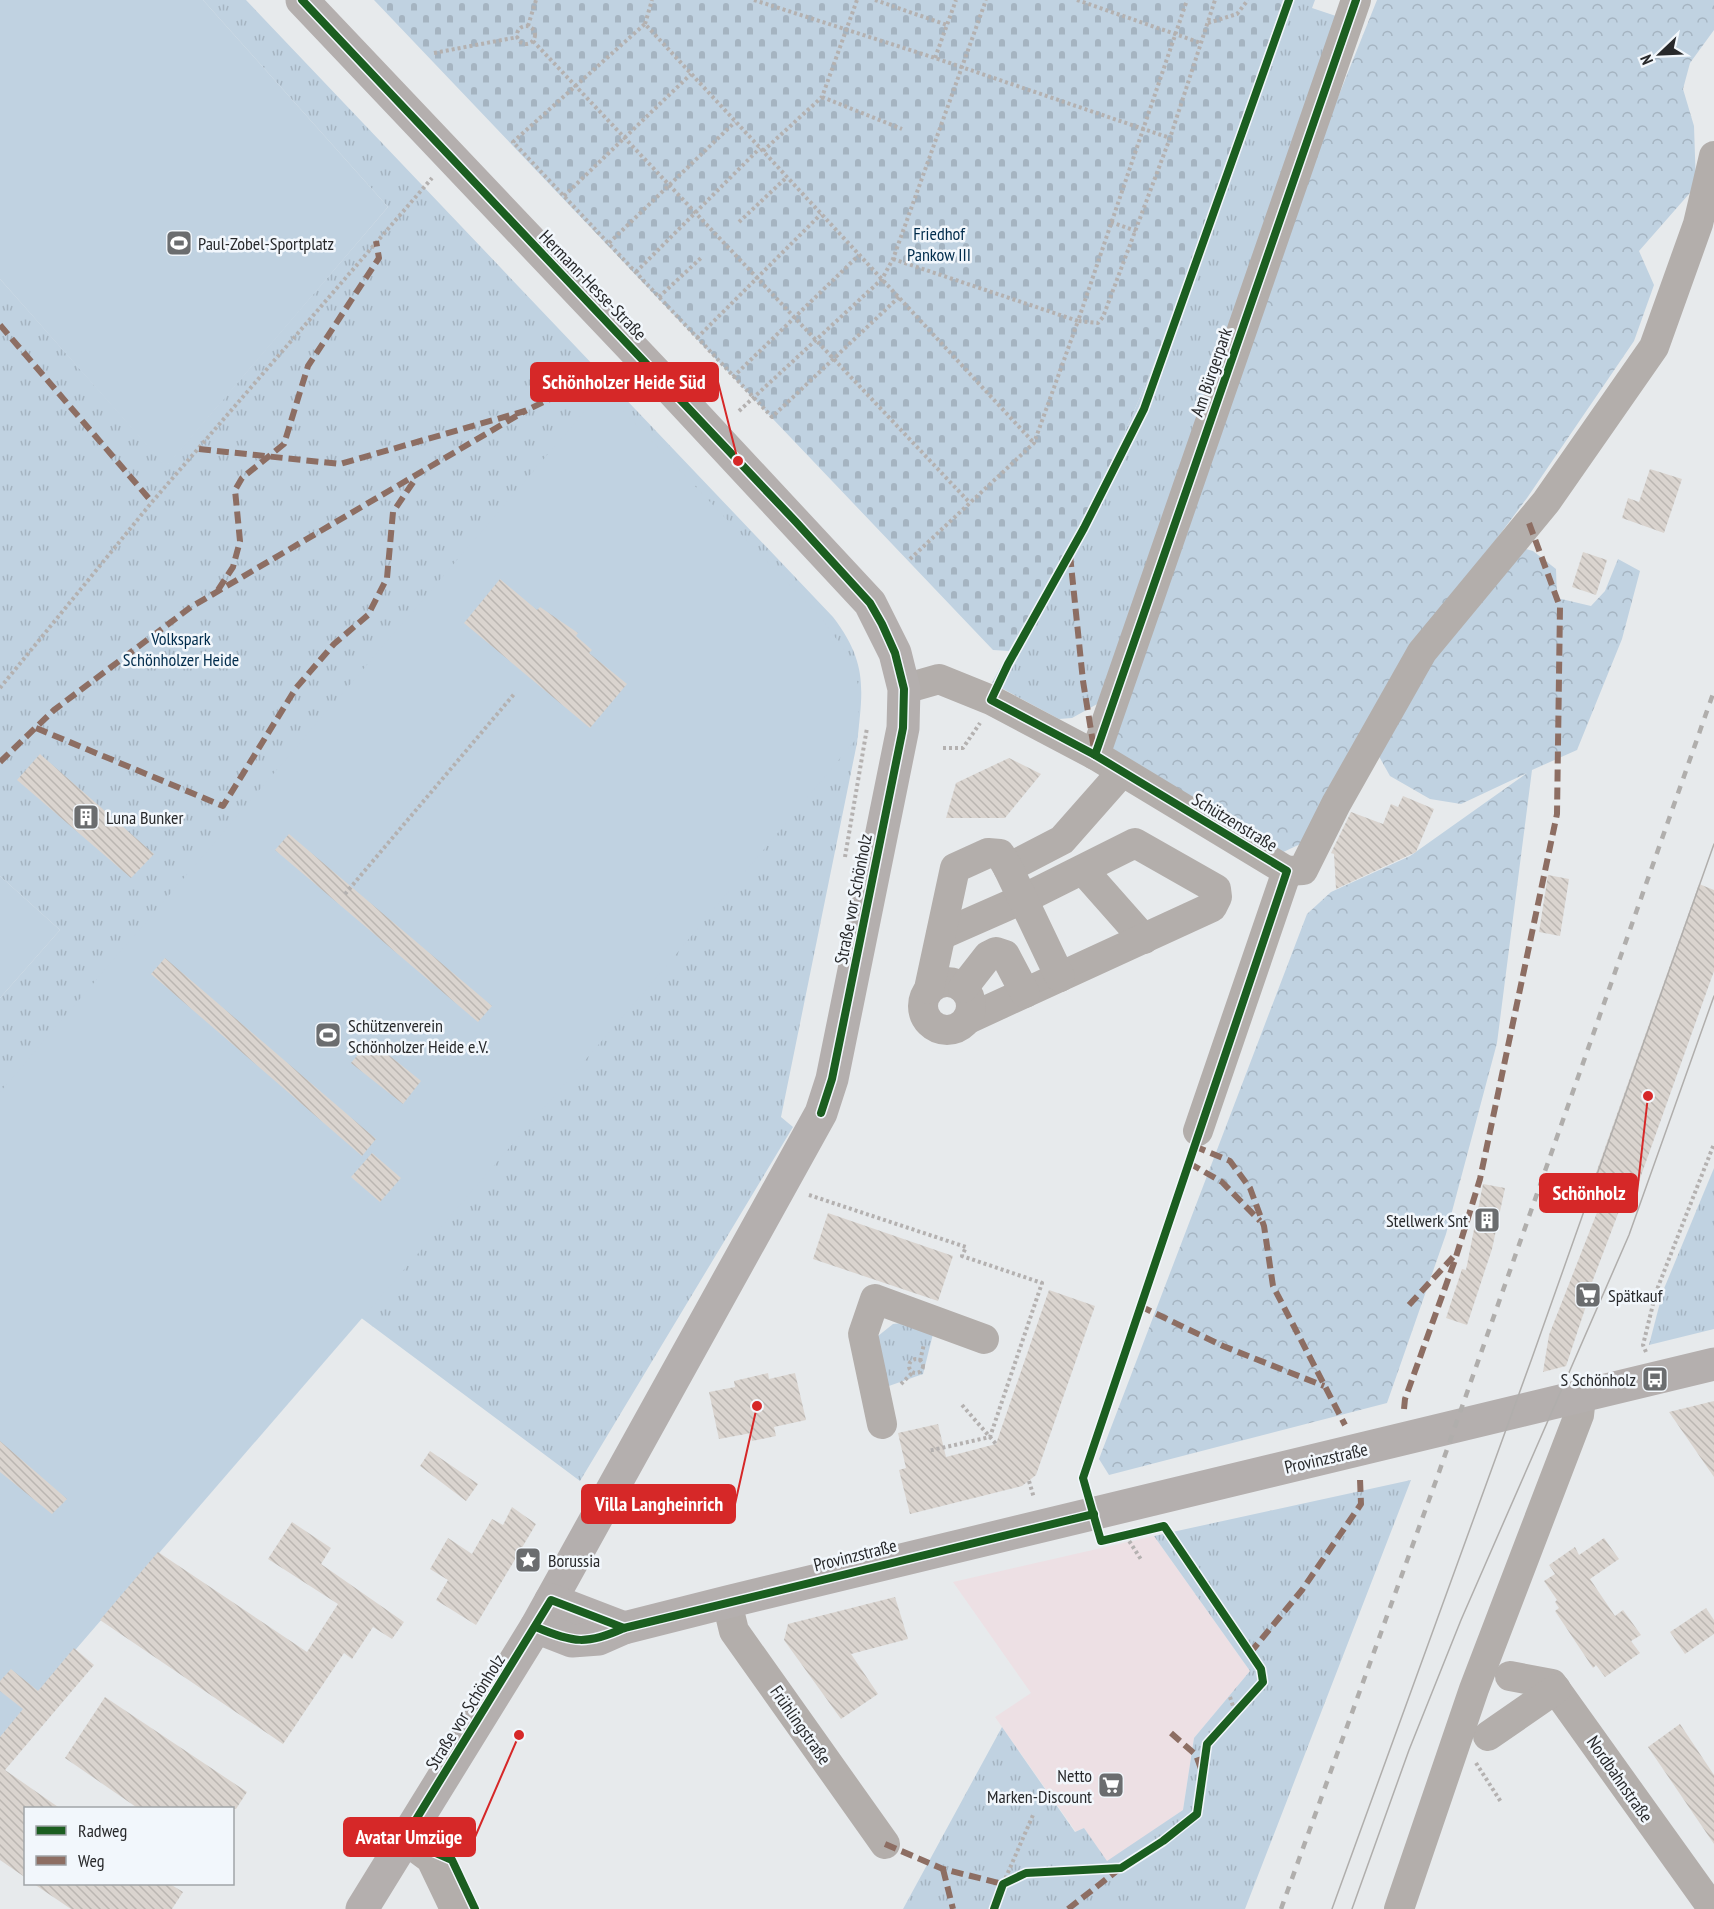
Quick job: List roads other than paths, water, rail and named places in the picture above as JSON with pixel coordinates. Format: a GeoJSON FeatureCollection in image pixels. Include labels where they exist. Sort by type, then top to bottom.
{"type":"FeatureCollection","features":[{"type":"Feature","properties":{"kind":"main road","name":"Hermann-Hesse-Straße"},"geometry":{"type":"LineString","coordinates":[[302,0],[662,378],[870,603],[895,653],[904,688]]}},
{"type":"Feature","properties":{"kind":"main road","name":"Straße vor Schönholz"},"geometry":{"type":"LineString","coordinates":[[362,1909],[543,1614],[821,1113],[832,1079],[903,728],[904,688]]}},
{"type":"Feature","properties":{"kind":"main road","name":"Provinzstraße"},"geometry":{"type":"LineString","coordinates":[[543,1614],[573,1641],[599,1639],[624,1628],[727,1602],[1714,1364]]}},
{"type":"Feature","properties":{"kind":"street","name":"Am Bürgerpark"},"geometry":{"type":"LineString","coordinates":[[1095,755],[1356,0]]}},
{"type":"Feature","properties":{"kind":"street"},"geometry":{"type":"LineString","coordinates":[[1287,871],[1303,870],[1336,804],[1422,652],[1546,502],[1654,347],[1698,224],[1714,156]]}},
{"type":"Feature","properties":{"kind":"street","name":"Schützenstraße"},"geometry":{"type":"LineString","coordinates":[[904,688],[939,679],[991,700],[1095,755],[1287,871],[1198,1131]]}},
{"type":"Feature","properties":{"kind":"street"},"geometry":{"type":"LineString","coordinates":[[1008,868],[1062,840],[1122,772]]}},
{"type":"Feature","properties":{"kind":"street"},"geometry":{"type":"LineString","coordinates":[[941,935],[1027,907],[1089,877],[1135,843],[1216,889],[1212,907],[1060,978],[968,1019],[955,1029],[946,1030],[932,1025],[926,1019],[922,1003],[929,989],[955,868],[988,853],[1000,854],[1027,907],[1060,978]]}},
{"type":"Feature","properties":{"kind":"street"},"geometry":{"type":"LineString","coordinates":[[1089,877],[1144,939]]}},
{"type":"Feature","properties":{"kind":"street"},"geometry":{"type":"LineString","coordinates":[[963,987],[988,956],[996,952],[1005,955],[1025,993]]}},
{"type":"Feature","properties":{"kind":"street"},"geometry":{"type":"LineString","coordinates":[[929,989],[935,984],[950,981],[963,987],[972,1006],[968,1019]]}},
{"type":"Feature","properties":{"kind":"street"},"geometry":{"type":"LineString","coordinates":[[882,1424],[863,1334],[875,1299],[984,1339]]}},
{"type":"Feature","properties":{"kind":"street"},"geometry":{"type":"LineString","coordinates":[[1399,1909],[1474,1689],[1579,1415],[1581,1397]]}},
{"type":"Feature","properties":{"kind":"street","name":"Frühlingstraße"},"geometry":{"type":"LineString","coordinates":[[727,1602],[735,1631],[885,1844]]}},
{"type":"Feature","properties":{"kind":"street"},"geometry":{"type":"LineString","coordinates":[[1488,1736],[1556,1689],[1552,1684],[1510,1676]]}},
{"type":"Feature","properties":{"kind":"street","name":"Nordbahnstraße"},"geometry":{"type":"LineString","coordinates":[[1556,1689],[1713,1909]]}},
{"type":"Feature","properties":{"kind":"street"},"geometry":{"type":"LineString","coordinates":[[405,1839],[431,1859],[455,1909]]}},
{"type":"Feature","properties":{"kind":"tram line"},"geometry":{"type":"LineString","coordinates":[[1332,1909],[1532,1358],[1714,844]]}},
{"type":"Feature","properties":{"kind":"tram line"},"geometry":{"type":"LineString","coordinates":[[1352,1909],[1409,1750],[1461,1620],[1629,1235],[1714,996]]}},
{"type":"Feature","properties":{"kind":"railway"},"geometry":{"type":"LineString","coordinates":[[1281,1909],[1438,1475],[1714,691]]}},
{"type":"Feature","properties":{"kind":"place","name":"Paul-Zobel-Sportplatz"},"geometry":{"type":"Point","coordinates":[179,243]}},
{"type":"Feature","properties":{"kind":"place","name":"Schönholzer Heide Süd"},"geometry":{"type":"Point","coordinates":[738,461]}},
{"type":"Feature","properties":{"kind":"place","name":"Luna Bunker"},"geometry":{"type":"Point","coordinates":[86,817]}},
{"type":"Feature","properties":{"kind":"place","name":"Schützenverein Schönholzer Heide e.V."},"geometry":{"type":"Point","coordinates":[328,1035]}},
{"type":"Feature","properties":{"kind":"place","name":"Schönholz"},"geometry":{"type":"Point","coordinates":[1648,1096]}},
{"type":"Feature","properties":{"kind":"place","name":"Stellwerk Snt"},"geometry":{"type":"Point","coordinates":[1487,1220]}},
{"type":"Feature","properties":{"kind":"place","name":"Spätkauf"},"geometry":{"type":"Point","coordinates":[1588,1295]}},
{"type":"Feature","properties":{"kind":"place","name":"S Schönholz"},"geometry":{"type":"Point","coordinates":[1655,1379]}},
{"type":"Feature","properties":{"kind":"place","name":"Villa Langheinrich"},"geometry":{"type":"Point","coordinates":[757,1406]}},
{"type":"Feature","properties":{"kind":"place","name":"Borussia"},"geometry":{"type":"Point","coordinates":[528,1560]}},
{"type":"Feature","properties":{"kind":"place","name":"Avatar Umzüge"},"geometry":{"type":"Point","coordinates":[519,1735]}},
{"type":"Feature","properties":{"kind":"place","name":"Netto Marken-Discount"},"geometry":{"type":"Point","coordinates":[1111,1785]}},
{"type":"Feature","properties":{"kind":"park label","name":"Friedhof Pankow III"},"geometry":{"type":"Point","coordinates":[939,243]}},
{"type":"Feature","properties":{"kind":"park label","name":"Volkspark Schönholzer Heide"},"geometry":{"type":"Point","coordinates":[181,648]}}]}
